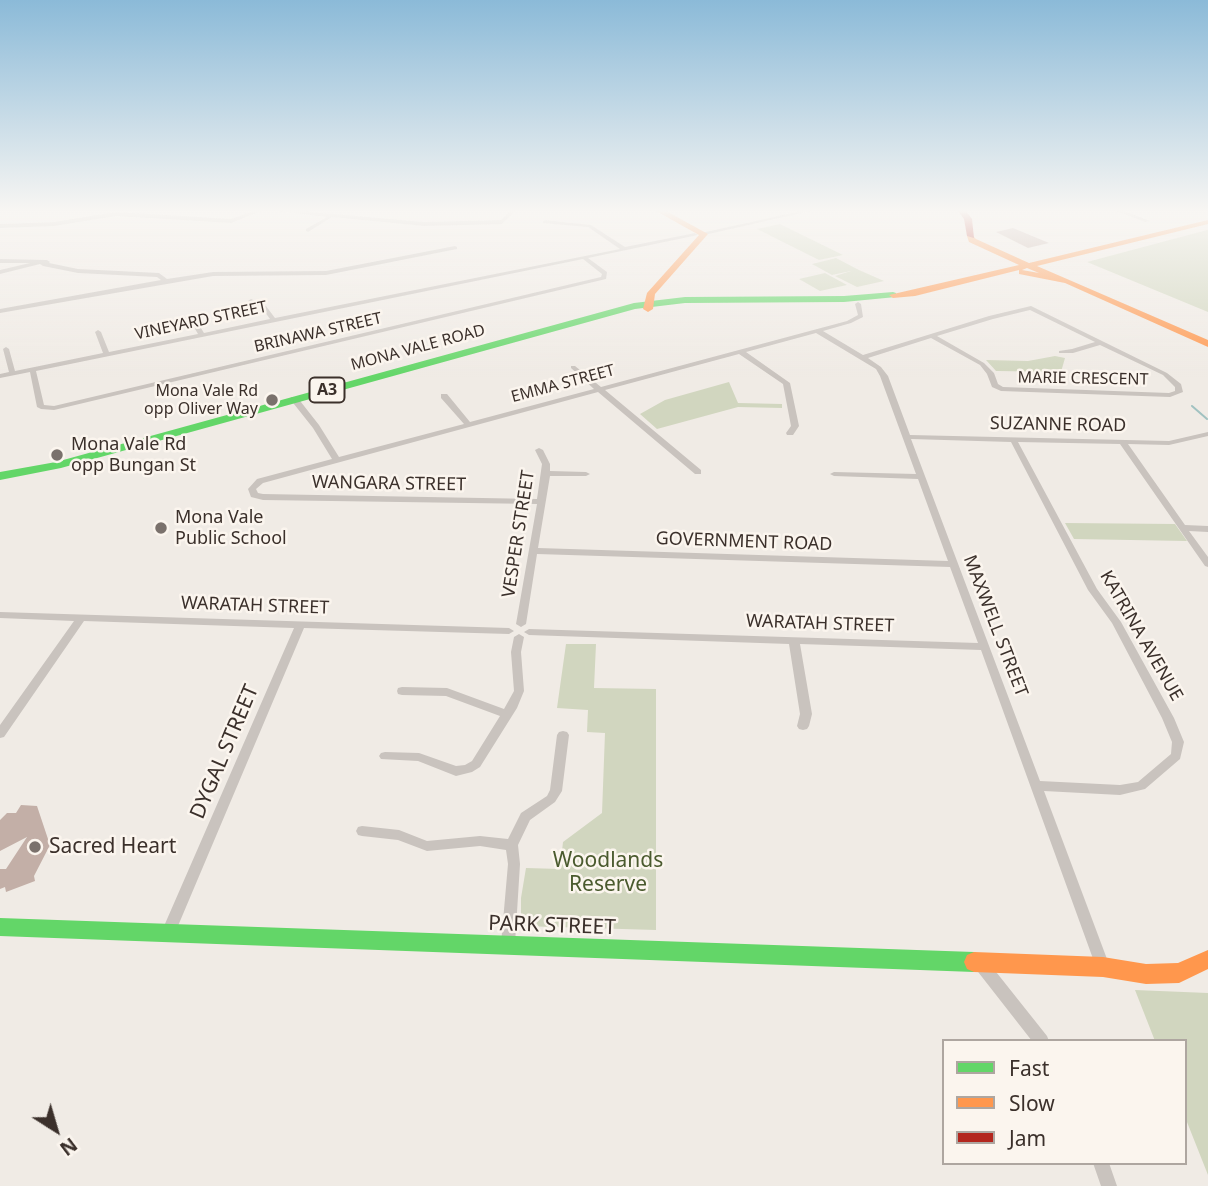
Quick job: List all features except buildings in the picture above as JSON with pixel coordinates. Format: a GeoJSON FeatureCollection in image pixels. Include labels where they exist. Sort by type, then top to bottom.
{"type":"FeatureCollection","features":[{"type":"Feature","properties":{"kind":"main road"},"geometry":{"type":"LineString","coordinates":[[648,306],[651,293],[676,266]]}},
{"type":"Feature","properties":{"kind":"main road"},"geometry":{"type":"LineString","coordinates":[[994,274],[1004,266]]}},
{"type":"Feature","properties":{"kind":"main road","name":"MONA VALE ROAD"},"geometry":{"type":"LineString","coordinates":[[0,476],[42,469],[594,318],[648,306],[720,298],[835,299],[894,296],[1032,266]]}},
{"type":"Feature","properties":{"kind":"main road","name":"MONA VALE ROAD"},"geometry":{"type":"LineString","coordinates":[[648,306],[735,303],[858,304],[923,297],[1033,266]]}},
{"type":"Feature","properties":{"kind":"main road"},"geometry":{"type":"LineString","coordinates":[[1035,266],[1208,344]]}},
{"type":"Feature","properties":{"kind":"main road"},"geometry":{"type":"LineString","coordinates":[[835,299],[858,304],[894,296]]}},
{"type":"Feature","properties":{"kind":"main road","name":"MONA VALE ROAD"},"geometry":{"type":"LineString","coordinates":[[0,470],[89,456]]}},
{"type":"Feature","properties":{"kind":"main road","name":"PARK STREET"},"geometry":{"type":"LineString","coordinates":[[0,927],[1103,967],[1146,974],[1179,973],[1208,959]]}},
{"type":"Feature","properties":{"kind":"street"},"geometry":{"type":"LineString","coordinates":[[0,272],[27,266]]}},
{"type":"Feature","properties":{"kind":"street"},"geometry":{"type":"LineString","coordinates":[[55,266],[78,271],[159,275],[166,281]]}},
{"type":"Feature","properties":{"kind":"street"},"geometry":{"type":"LineString","coordinates":[[0,312],[213,274],[326,273],[360,266]]}},
{"type":"Feature","properties":{"kind":"street","name":"VINEYARD STREET"},"geometry":{"type":"LineString","coordinates":[[0,376],[538,266]]}},
{"type":"Feature","properties":{"kind":"street","name":"BRINAWA STREET"},"geometry":{"type":"LineString","coordinates":[[33,371],[41,407],[54,408],[604,278],[605,273],[596,266]]}},
{"type":"Feature","properties":{"kind":"street"},"geometry":{"type":"LineString","coordinates":[[251,301],[265,308],[274,321]]}},
{"type":"Feature","properties":{"kind":"street","name":"EMMA STREET"},"geometry":{"type":"LineString","coordinates":[[260,481],[857,319],[861,313],[858,304]]}},
{"type":"Feature","properties":{"kind":"street"},"geometry":{"type":"LineString","coordinates":[[862,358],[991,317],[1031,308],[1100,343]]}},
{"type":"Feature","properties":{"kind":"street"},"geometry":{"type":"LineString","coordinates":[[188,318],[194,321],[201,334]]}},
{"type":"Feature","properties":{"kind":"street","name":"MAXWELL STREET"},"geometry":{"type":"LineString","coordinates":[[816,330],[879,368],[884,376],[1103,967]]}},
{"type":"Feature","properties":{"kind":"street"},"geometry":{"type":"LineString","coordinates":[[98,332],[107,355]]}},
{"type":"Feature","properties":{"kind":"street","name":"MARIE CRESCENT"},"geometry":{"type":"LineString","coordinates":[[933,337],[982,364],[995,385],[1001,389],[1170,395],[1179,392],[1178,386],[1166,374],[1100,343]]}},
{"type":"Feature","properties":{"kind":"street"},"geometry":{"type":"LineString","coordinates":[[1060,352],[1100,343]]}},
{"type":"Feature","properties":{"kind":"street"},"geometry":{"type":"LineString","coordinates":[[6,349],[12,372]]}},
{"type":"Feature","properties":{"kind":"street"},"geometry":{"type":"LineString","coordinates":[[740,351],[786,383],[794,426],[790,433]]}},
{"type":"Feature","properties":{"kind":"street"},"geometry":{"type":"LineString","coordinates":[[573,367],[698,472]]}},
{"type":"Feature","properties":{"kind":"street"},"geometry":{"type":"LineString","coordinates":[[444,396],[469,425]]}},
{"type":"Feature","properties":{"kind":"street"},"geometry":{"type":"LineString","coordinates":[[294,399],[337,460]]}},
{"type":"Feature","properties":{"kind":"street","name":"SUZANNE ROAD"},"geometry":{"type":"LineString","coordinates":[[907,437],[1169,443],[1208,433]]}},
{"type":"Feature","properties":{"kind":"street","name":"KATRINA AVENUE"},"geometry":{"type":"LineString","coordinates":[[1013,439],[1093,590],[1116,622],[1168,718],[1178,742],[1176,756],[1141,786],[1120,790],[1037,786]]}},
{"type":"Feature","properties":{"kind":"street"},"geometry":{"type":"LineString","coordinates":[[1123,443],[1208,564]]}},
{"type":"Feature","properties":{"kind":"street","name":"VESPER STREET"},"geometry":{"type":"LineString","coordinates":[[384,756],[419,757],[445,768],[468,769],[481,758],[505,714],[513,705],[519,691],[516,652],[546,473],[546,464],[539,450]]}},
{"type":"Feature","properties":{"kind":"street"},"geometry":{"type":"LineString","coordinates":[[546,473],[586,474]]}},
{"type":"Feature","properties":{"kind":"street"},"geometry":{"type":"LineString","coordinates":[[834,474],[921,477]]}},
{"type":"Feature","properties":{"kind":"street","name":"WANGARA STREET"},"geometry":{"type":"LineString","coordinates":[[260,481],[252,489],[254,495],[263,497],[542,502]]}},
{"type":"Feature","properties":{"kind":"street"},"geometry":{"type":"LineString","coordinates":[[1183,528],[1208,529]]}},
{"type":"Feature","properties":{"kind":"street","name":"GOVERNMENT ROAD"},"geometry":{"type":"LineString","coordinates":[[534,551],[953,564]]}},
{"type":"Feature","properties":{"kind":"street","name":"WARATAH STREET"},"geometry":{"type":"LineString","coordinates":[[0,615],[985,647]]}},
{"type":"Feature","properties":{"kind":"street"},"geometry":{"type":"LineString","coordinates":[[0,734],[82,617]]}},
{"type":"Feature","properties":{"kind":"street","name":"DYGAL STREET"},"geometry":{"type":"LineString","coordinates":[[168,933],[300,625]]}},
{"type":"Feature","properties":{"kind":"street"},"geometry":{"type":"LineString","coordinates":[[794,641],[806,714],[803,726]]}},
{"type":"Feature","properties":{"kind":"street"},"geometry":{"type":"LineString","coordinates":[[402,691],[447,692],[505,714]]}},
{"type":"Feature","properties":{"kind":"street"},"geometry":{"type":"LineString","coordinates":[[508,944],[514,864],[512,845],[525,817],[551,799],[556,791],[563,735]]}},
{"type":"Feature","properties":{"kind":"street"},"geometry":{"type":"LineString","coordinates":[[362,831],[399,835],[427,846],[480,841],[512,845]]}},
{"type":"Feature","properties":{"kind":"street"},"geometry":{"type":"LineString","coordinates":[[980,962],[1040,1039]]}},
{"type":"Feature","properties":{"kind":"street"},"geometry":{"type":"LineString","coordinates":[[1102,1165],[1109,1186]]}},
{"type":"Feature","properties":{"kind":"green space"},"geometry":{"type":"Polygon","coordinates":[[[816,266],[852,266],[884,281],[857,287],[835,276],[851,271],[832,275],[816,266]]]}},
{"type":"Feature","properties":{"kind":"green space"},"geometry":{"type":"Polygon","coordinates":[[[1098,266],[1208,266],[1208,312],[1098,266]]]}},
{"type":"Feature","properties":{"kind":"green space"},"geometry":{"type":"Polygon","coordinates":[[[825,273],[847,285],[820,291],[799,279],[825,273]]]}},
{"type":"Feature","properties":{"kind":"green space"},"geometry":{"type":"Polygon","coordinates":[[[1055,356],[1065,358],[1061,372],[996,371],[986,360],[1028,361],[1055,356]]]}},
{"type":"Feature","properties":{"kind":"green space"},"geometry":{"type":"Polygon","coordinates":[[[729,382],[738,403],[782,404],[782,408],[738,407],[657,429],[640,414],[665,400],[729,382]]]}},
{"type":"Feature","properties":{"kind":"green space"},"geometry":{"type":"Polygon","coordinates":[[[1065,523],[1175,524],[1187,541],[1074,539],[1065,523]]]}},
{"type":"Feature","properties":{"kind":"green space","name":"Woodlands Reserve"},"geometry":{"type":"Polygon","coordinates":[[[566,644],[596,644],[594,688],[656,689],[656,930],[521,926],[521,898],[526,868],[560,869],[563,842],[602,813],[605,733],[587,732],[588,710],[557,708],[566,644]]]}},
{"type":"Feature","properties":{"kind":"green space"},"geometry":{"type":"Polygon","coordinates":[[[1135,990],[1208,993],[1208,1175],[1187,1122],[1187,1039],[1154,1039],[1135,990]]]}},
{"type":"Feature","properties":{"kind":"waterway"},"geometry":{"type":"LineString","coordinates":[[1192,406],[1207,419]]}},
{"type":"Feature","properties":{"kind":"traffic: fast"},"geometry":{"type":"LineString","coordinates":[[0,476],[57,465],[634,306],[685,300],[844,299],[893,295]]}},
{"type":"Feature","properties":{"kind":"traffic: fast"},"geometry":{"type":"LineString","coordinates":[[0,927],[974,962]]}},
{"type":"Feature","properties":{"kind":"traffic: slow"},"geometry":{"type":"LineString","coordinates":[[648,309],[651,293],[675,266]]}},
{"type":"Feature","properties":{"kind":"traffic: slow"},"geometry":{"type":"LineString","coordinates":[[893,295],[915,293],[1025,266]]}},
{"type":"Feature","properties":{"kind":"traffic: slow"},"geometry":{"type":"LineString","coordinates":[[1030,266],[1208,344]]}},
{"type":"Feature","properties":{"kind":"traffic: slow"},"geometry":{"type":"LineString","coordinates":[[1022,272],[1067,281]]}},
{"type":"Feature","properties":{"kind":"traffic: slow"},"geometry":{"type":"LineString","coordinates":[[974,962],[1103,967],[1146,974],[1179,973],[1208,959]]}},
{"type":"Feature","properties":{"kind":"place","name":"Mona Vale Rd opp Oliver Way"},"geometry":{"type":"Point","coordinates":[272,400]}},
{"type":"Feature","properties":{"kind":"place","name":"Mona Vale Rd opp Bungan St"},"geometry":{"type":"Point","coordinates":[57,455]}},
{"type":"Feature","properties":{"kind":"place","name":"Mona Vale Public School"},"geometry":{"type":"Point","coordinates":[161,528]}},
{"type":"Feature","properties":{"kind":"place","name":"Sacred Heart"},"geometry":{"type":"Point","coordinates":[35,847]}}]}
